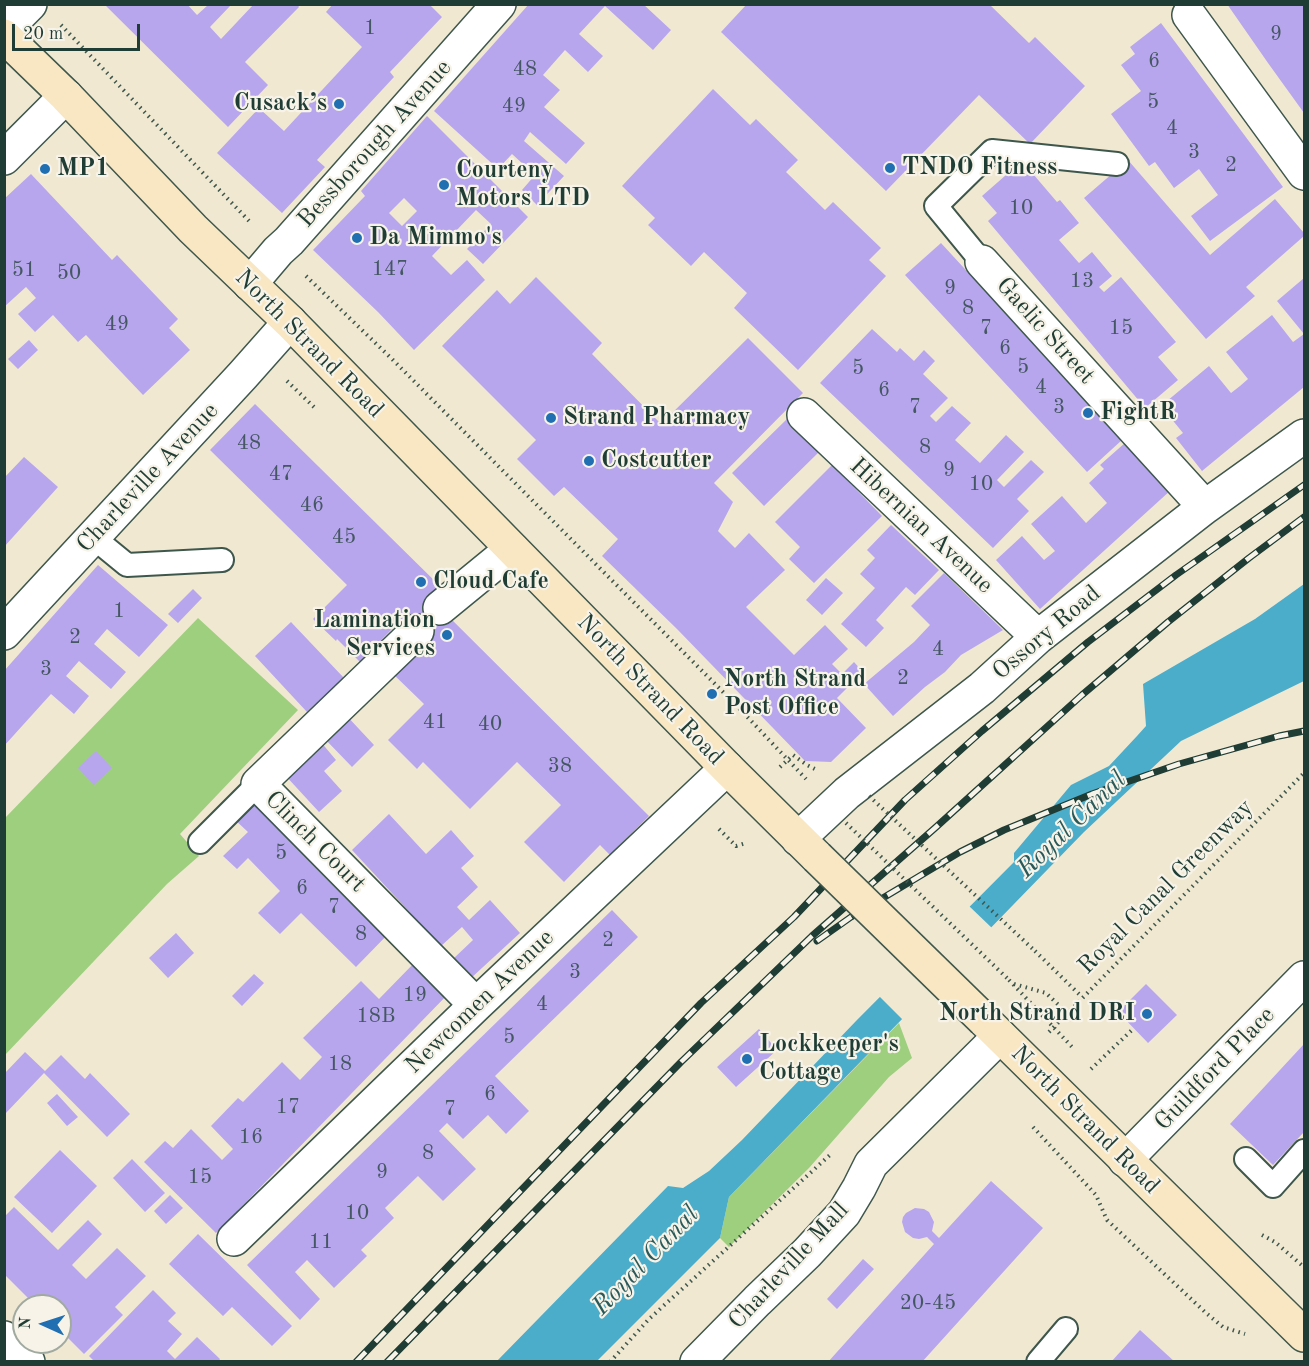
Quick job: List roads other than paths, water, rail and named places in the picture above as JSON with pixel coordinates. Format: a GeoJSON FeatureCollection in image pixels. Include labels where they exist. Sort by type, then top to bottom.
{"type":"FeatureCollection","features":[{"type":"Feature","properties":{"kind":"main road","name":"North Strand Road"},"geometry":{"type":"LineString","coordinates":[[4,36],[66,96],[193,229],[290,322],[807,848],[1305,1335]]}},
{"type":"Feature","properties":{"kind":"street"},"geometry":{"type":"LineString","coordinates":[[4,30],[30,4]]}},
{"type":"Feature","properties":{"kind":"street","name":"Bessborough Avenue"},"geometry":{"type":"LineString","coordinates":[[250,284],[499,4]]}},
{"type":"Feature","properties":{"kind":"street"},"geometry":{"type":"LineString","coordinates":[[1184,10],[1305,173]]}},
{"type":"Feature","properties":{"kind":"street"},"geometry":{"type":"LineString","coordinates":[[4,158],[66,96]]}},
{"type":"Feature","properties":{"kind":"street","name":"Gaelic Street"},"geometry":{"type":"LineString","coordinates":[[982,262],[1205,507]]}},
{"type":"Feature","properties":{"kind":"street","name":"Charleville Avenue"},"geometry":{"type":"LineString","coordinates":[[4,633],[94,538],[290,322]]}},
{"type":"Feature","properties":{"kind":"street","name":"Hibernian Avenue"},"geometry":{"type":"LineString","coordinates":[[804,415],[1038,637]]}},
{"type":"Feature","properties":{"kind":"street","name":"Ossory Road"},"geometry":{"type":"LineString","coordinates":[[807,848],[839,814],[1038,637],[1205,507],[1305,436]]}},
{"type":"Feature","properties":{"kind":"street"},"geometry":{"type":"LineString","coordinates":[[440,608],[512,549]]}},
{"type":"Feature","properties":{"kind":"street","name":"Clinch Court"},"geometry":{"type":"LineString","coordinates":[[417,631],[258,784],[476,1005]]}},
{"type":"Feature","properties":{"kind":"street","name":"Newcomen Avenue"},"geometry":{"type":"LineString","coordinates":[[234,1239],[476,1005],[727,768]]}},
{"type":"Feature","properties":{"kind":"street","name":"Guildford Place"},"geometry":{"type":"LineString","coordinates":[[1125,1160],[1305,978]]}},
{"type":"Feature","properties":{"kind":"street","name":"Charleville Mall"},"geometry":{"type":"LineString","coordinates":[[697,1362],[844,1213],[871,1164],[992,1028]]}},
{"type":"Feature","properties":{"kind":"street"},"geometry":{"type":"LineString","coordinates":[[4,1338],[28,1362]]}},
{"type":"Feature","properties":{"kind":"lane"},"geometry":{"type":"LineString","coordinates":[[982,262],[936,206],[992,151],[1118,164]]}},
{"type":"Feature","properties":{"kind":"lane"},"geometry":{"type":"LineString","coordinates":[[94,538],[127,565],[222,560]]}},
{"type":"Feature","properties":{"kind":"lane"},"geometry":{"type":"LineString","coordinates":[[200,842],[258,784]]}},
{"type":"Feature","properties":{"kind":"lane"},"geometry":{"type":"LineString","coordinates":[[1246,1160],[1274,1186],[1305,1151]]}},
{"type":"Feature","properties":{"kind":"lane"},"geometry":{"type":"LineString","coordinates":[[1038,1362],[1066,1329]]}},
{"type":"Feature","properties":{"kind":"water","name":"Royal Canal"},"geometry":{"type":"Polygon","coordinates":[[[1304,584],[1304,681],[1181,741],[1084,832],[729,1197],[720,1238],[597,1361],[496,1362],[668,1186],[683,1188],[709,1171],[742,1140],[1014,862],[1014,853],[1071,785],[1109,766],[1146,726],[1143,684],[1255,619],[1304,584]]]}},
{"type":"Feature","properties":{"kind":"railway"},"geometry":{"type":"LineString","coordinates":[[356,1362],[701,1003],[794,917],[905,800],[982,731],[1088,642],[1176,575],[1304,485]]}},
{"type":"Feature","properties":{"kind":"railway"},"geometry":{"type":"LineString","coordinates":[[387,1362],[681,1062],[812,936],[1082,695],[1168,622],[1304,517]]}},
{"type":"Feature","properties":{"kind":"railway"},"geometry":{"type":"LineString","coordinates":[[817,941],[851,917],[960,852],[1004,830],[1092,794],[1179,764],[1304,731]]}},
{"type":"Feature","properties":{"kind":"place","name":"Cusack’s"},"geometry":{"type":"Point","coordinates":[339,104]}},
{"type":"Feature","properties":{"kind":"place","name":"TNDO Fitness"},"geometry":{"type":"Point","coordinates":[890,168]}},
{"type":"Feature","properties":{"kind":"place","name":"MP1"},"geometry":{"type":"Point","coordinates":[45,169]}},
{"type":"Feature","properties":{"kind":"place","name":"Courteny Motors LTD"},"geometry":{"type":"Point","coordinates":[444,185]}},
{"type":"Feature","properties":{"kind":"place","name":"Da Mimmo's"},"geometry":{"type":"Point","coordinates":[357,238]}},
{"type":"Feature","properties":{"kind":"place","name":"FightR"},"geometry":{"type":"Point","coordinates":[1088,413]}},
{"type":"Feature","properties":{"kind":"place","name":"Strand Pharmacy"},"geometry":{"type":"Point","coordinates":[551,418]}},
{"type":"Feature","properties":{"kind":"place","name":"Costcutter"},"geometry":{"type":"Point","coordinates":[589,461]}},
{"type":"Feature","properties":{"kind":"place","name":"Cloud Cafe"},"geometry":{"type":"Point","coordinates":[421,582]}},
{"type":"Feature","properties":{"kind":"place","name":"Lamination Services"},"geometry":{"type":"Point","coordinates":[447,635]}},
{"type":"Feature","properties":{"kind":"place","name":"North Strand Post Office"},"geometry":{"type":"Point","coordinates":[712,694]}},
{"type":"Feature","properties":{"kind":"place","name":"North Strand DRI"},"geometry":{"type":"Point","coordinates":[1147,1014]}},
{"type":"Feature","properties":{"kind":"place","name":"Lockkeeper's Cottage"},"geometry":{"type":"Point","coordinates":[747,1059]}}]}
